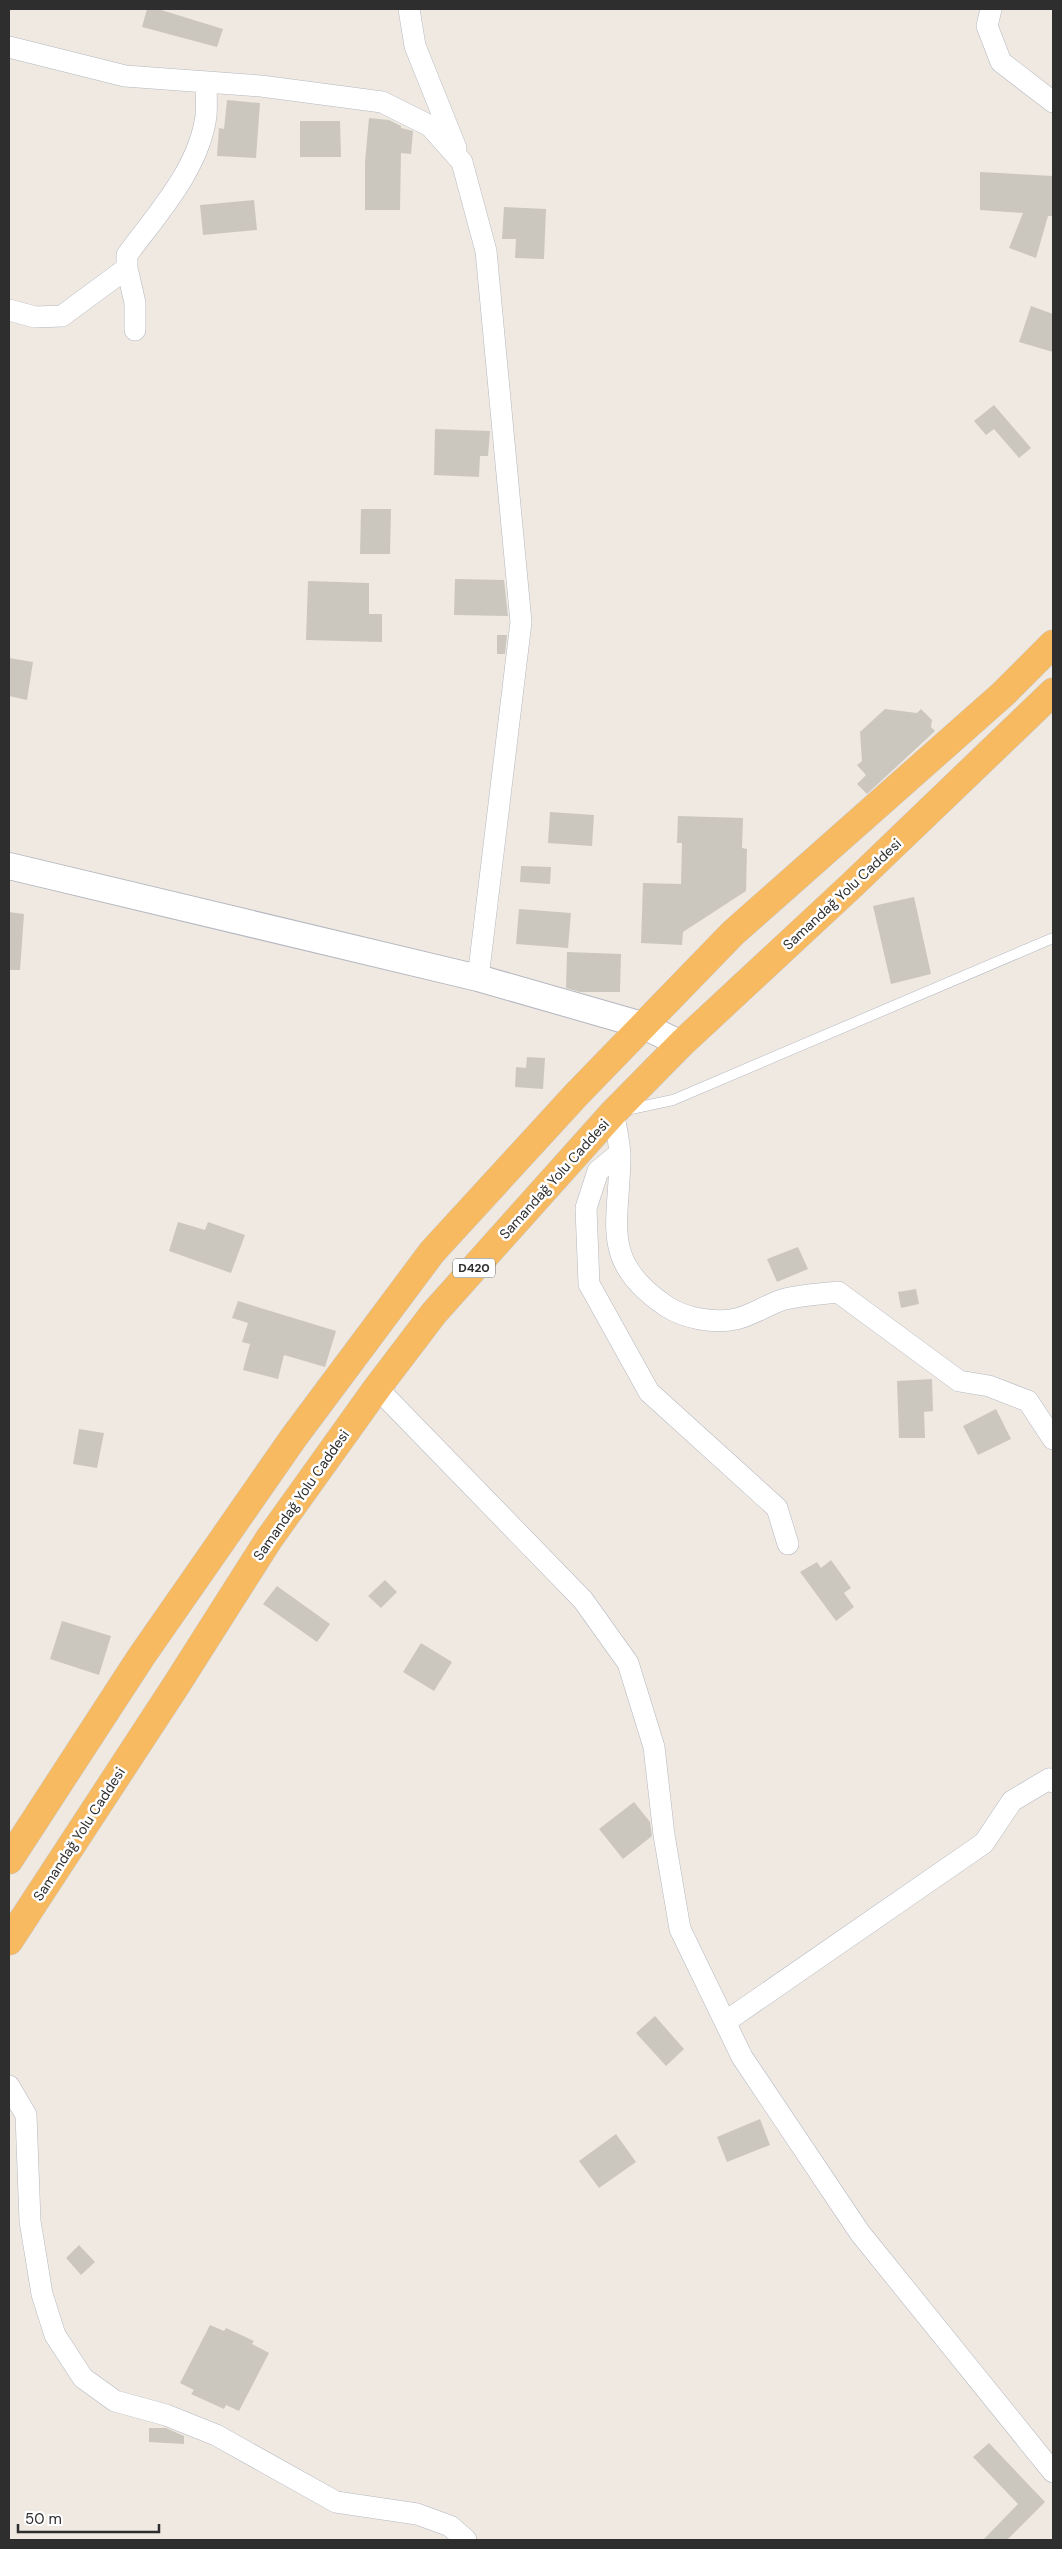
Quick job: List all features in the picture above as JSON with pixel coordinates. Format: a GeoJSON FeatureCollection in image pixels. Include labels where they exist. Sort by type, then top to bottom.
{"type":"FeatureCollection","features":[{"type":"Feature","properties":{"kind":"highway","name":"D420"},"geometry":{"type":"LineString","coordinates":[[9,1860],[147,1649],[294,1437],[432,1252],[642,1025],[733,933],[1002,694],[1053,644]]}},
{"type":"Feature","properties":{"kind":"highway","name":"Samandağ Yolu Caddesi"},"geometry":{"type":"LineString","coordinates":[[9,1941],[170,1696],[269,1539],[434,1312],[614,1113],[681,1044],[852,885],[1053,692]]}},
{"type":"Feature","properties":{"kind":"street"},"geometry":{"type":"LineString","coordinates":[[409,9],[415,46],[462,162],[486,251],[521,622],[478,978]]}},
{"type":"Feature","properties":{"kind":"street"},"geometry":{"type":"LineString","coordinates":[[991,9],[987,26],[1001,62],[1053,102]]}},
{"type":"Feature","properties":{"kind":"street"},"geometry":{"type":"LineString","coordinates":[[9,47],[125,76],[261,86],[382,102],[430,126],[462,162]]}},
{"type":"Feature","properties":{"kind":"street"},"geometry":{"type":"LineString","coordinates":[[135,330],[135,303],[127,268],[127,255],[176,188],[199,146],[206,116],[206,82]]}},
{"type":"Feature","properties":{"kind":"street"},"geometry":{"type":"LineString","coordinates":[[9,310],[35,317],[62,316],[127,268]]}},
{"type":"Feature","properties":{"kind":"street"},"geometry":{"type":"LineString","coordinates":[[9,866],[478,978],[642,1025],[681,1044]]}},
{"type":"Feature","properties":{"kind":"street"},"geometry":{"type":"LineString","coordinates":[[614,1113],[620,1153],[615,1217],[618,1250],[630,1276],[648,1294],[674,1312],[703,1320],[735,1319],[785,1299],[838,1292],[959,1381],[989,1386],[1028,1400],[1053,1439]]}},
{"type":"Feature","properties":{"kind":"street"},"geometry":{"type":"LineString","coordinates":[[620,1153],[598,1171],[586,1208],[589,1284],[649,1392],[777,1508],[788,1544]]}},
{"type":"Feature","properties":{"kind":"street"},"geometry":{"type":"LineString","coordinates":[[377,1388],[583,1600],[628,1664],[654,1747],[664,1835],[680,1929],[742,2057],[860,2233],[1053,2472]]}},
{"type":"Feature","properties":{"kind":"street"},"geometry":{"type":"LineString","coordinates":[[724,2022],[984,1843],[1012,1801],[1049,1778],[1053,1782]]}},
{"type":"Feature","properties":{"kind":"street"},"geometry":{"type":"LineString","coordinates":[[9,2086],[26,2115],[30,2221],[42,2294],[55,2336],[83,2378],[115,2401],[166,2415],[216,2435],[336,2502],[417,2514],[450,2526],[466,2540]]}},
{"type":"Feature","properties":{"kind":"lane"},"geometry":{"type":"LineString","coordinates":[[614,1113],[672,1100],[1053,938]]}},
{"type":"Feature","properties":{"kind":"building"},"geometry":{"type":"Polygon","coordinates":[[[147,9],[158,9],[223,29],[217,47],[142,27],[147,9]]]}},
{"type":"Feature","properties":{"kind":"building"},"geometry":{"type":"Polygon","coordinates":[[[227,100],[260,103],[256,158],[217,156],[219,128],[224,129],[227,100]]]}},
{"type":"Feature","properties":{"kind":"building"},"geometry":{"type":"Polygon","coordinates":[[[369,118],[389,120],[401,126],[401,128],[413,131],[411,154],[401,153],[400,210],[365,210],[365,162],[369,118]]]}},
{"type":"Feature","properties":{"kind":"building"},"geometry":{"type":"Polygon","coordinates":[[[300,121],[340,121],[341,157],[300,157],[300,121]]]}},
{"type":"Feature","properties":{"kind":"building"},"geometry":{"type":"Polygon","coordinates":[[[980,172],[1053,176],[1053,216],[1048,216],[1036,258],[1009,248],[1023,213],[980,210],[980,172]]]}},
{"type":"Feature","properties":{"kind":"building"},"geometry":{"type":"Polygon","coordinates":[[[254,200],[257,230],[203,235],[200,205],[254,200]]]}},
{"type":"Feature","properties":{"kind":"building"},"geometry":{"type":"Polygon","coordinates":[[[504,207],[546,209],[544,259],[515,258],[516,239],[502,239],[504,207]]]}},
{"type":"Feature","properties":{"kind":"building"},"geometry":{"type":"Polygon","coordinates":[[[1031,306],[1053,314],[1053,352],[1019,342],[1031,306]]]}},
{"type":"Feature","properties":{"kind":"building"},"geometry":{"type":"Polygon","coordinates":[[[994,405],[1031,448],[1019,458],[994,429],[986,435],[974,421],[994,405]]]}},
{"type":"Feature","properties":{"kind":"building"},"geometry":{"type":"Polygon","coordinates":[[[435,429],[490,431],[488,456],[480,456],[479,477],[434,475],[435,429]]]}},
{"type":"Feature","properties":{"kind":"building"},"geometry":{"type":"Polygon","coordinates":[[[361,509],[391,509],[390,554],[360,554],[361,509]]]}},
{"type":"Feature","properties":{"kind":"building"},"geometry":{"type":"Polygon","coordinates":[[[455,579],[504,580],[508,616],[454,615],[455,579]]]}},
{"type":"Feature","properties":{"kind":"building"},"geometry":{"type":"Polygon","coordinates":[[[308,581],[369,583],[369,614],[382,614],[382,642],[306,640],[308,581]]]}},
{"type":"Feature","properties":{"kind":"building"},"geometry":{"type":"Polygon","coordinates":[[[497,635],[507,635],[505,654],[497,654],[497,635]]]}},
{"type":"Feature","properties":{"kind":"building"},"geometry":{"type":"Polygon","coordinates":[[[9,658],[33,662],[27,700],[9,696],[9,658]]]}},
{"type":"Feature","properties":{"kind":"building"},"geometry":{"type":"Polygon","coordinates":[[[885,709],[917,713],[921,709],[932,720],[931,727],[935,731],[867,794],[857,784],[866,775],[857,765],[862,761],[860,732],[885,709]]]}},
{"type":"Feature","properties":{"kind":"building"},"geometry":{"type":"Polygon","coordinates":[[[550,812],[594,815],[592,846],[548,843],[550,812]]]}},
{"type":"Feature","properties":{"kind":"building"},"geometry":{"type":"Polygon","coordinates":[[[678,816],[743,818],[742,848],[747,849],[746,891],[683,932],[682,945],[641,943],[643,883],[681,884],[682,843],[677,843],[678,816]]]}},
{"type":"Feature","properties":{"kind":"building"},"geometry":{"type":"Polygon","coordinates":[[[521,866],[551,867],[550,884],[520,882],[521,866]]]}},
{"type":"Feature","properties":{"kind":"building"},"geometry":{"type":"Polygon","coordinates":[[[914,897],[931,974],[891,984],[873,906],[914,897]]]}},
{"type":"Feature","properties":{"kind":"building"},"geometry":{"type":"Polygon","coordinates":[[[519,909],[571,913],[568,948],[516,944],[519,909]]]}},
{"type":"Feature","properties":{"kind":"building"},"geometry":{"type":"Polygon","coordinates":[[[9,912],[24,914],[20,970],[9,970],[9,912]]]}},
{"type":"Feature","properties":{"kind":"building"},"geometry":{"type":"Polygon","coordinates":[[[567,952],[621,954],[620,992],[580,992],[566,988],[567,952]]]}},
{"type":"Feature","properties":{"kind":"building"},"geometry":{"type":"Polygon","coordinates":[[[527,1057],[545,1058],[543,1089],[515,1087],[516,1067],[526,1068],[527,1057]]]}},
{"type":"Feature","properties":{"kind":"building"},"geometry":{"type":"Polygon","coordinates":[[[178,1222],[205,1230],[208,1222],[245,1235],[231,1273],[169,1251],[178,1222]]]}},
{"type":"Feature","properties":{"kind":"building"},"geometry":{"type":"Polygon","coordinates":[[[798,1247],[808,1269],[777,1282],[767,1259],[798,1247]]]}},
{"type":"Feature","properties":{"kind":"building"},"geometry":{"type":"Polygon","coordinates":[[[916,1289],[919,1304],[901,1308],[898,1292],[916,1289]]]}},
{"type":"Feature","properties":{"kind":"building"},"geometry":{"type":"Polygon","coordinates":[[[238,1301],[336,1331],[325,1367],[284,1355],[278,1379],[243,1370],[250,1344],[242,1342],[248,1323],[232,1318],[238,1301]]]}},
{"type":"Feature","properties":{"kind":"building"},"geometry":{"type":"Polygon","coordinates":[[[932,1379],[933,1411],[924,1412],[925,1438],[899,1438],[897,1381],[932,1379]]]}},
{"type":"Feature","properties":{"kind":"building"},"geometry":{"type":"Polygon","coordinates":[[[996,1409],[1011,1439],[978,1455],[963,1426],[996,1409]]]}},
{"type":"Feature","properties":{"kind":"building"},"geometry":{"type":"Polygon","coordinates":[[[79,1429],[104,1433],[97,1468],[73,1464],[79,1429]]]}},
{"type":"Feature","properties":{"kind":"building"},"geometry":{"type":"Polygon","coordinates":[[[831,1560],[851,1588],[844,1593],[854,1607],[836,1621],[800,1572],[817,1562],[821,1568],[831,1560]]]}},
{"type":"Feature","properties":{"kind":"building"},"geometry":{"type":"Polygon","coordinates":[[[385,1580],[397,1592],[381,1608],[368,1596],[385,1580]]]}},
{"type":"Feature","properties":{"kind":"building"},"geometry":{"type":"Polygon","coordinates":[[[277,1586],[330,1624],[317,1642],[263,1604],[277,1586]]]}},
{"type":"Feature","properties":{"kind":"building"},"geometry":{"type":"Polygon","coordinates":[[[62,1621],[111,1636],[99,1675],[50,1659],[62,1621]]]}},
{"type":"Feature","properties":{"kind":"building"},"geometry":{"type":"Polygon","coordinates":[[[421,1643],[452,1662],[434,1691],[403,1672],[421,1643]]]}},
{"type":"Feature","properties":{"kind":"building"},"geometry":{"type":"Polygon","coordinates":[[[634,1802],[650,1822],[652,1836],[623,1859],[599,1829],[634,1802]]]}},
{"type":"Feature","properties":{"kind":"building"},"geometry":{"type":"Polygon","coordinates":[[[655,2016],[684,2049],[666,2066],[636,2033],[655,2016]]]}},
{"type":"Feature","properties":{"kind":"building"},"geometry":{"type":"Polygon","coordinates":[[[760,2119],[770,2145],[727,2162],[717,2137],[760,2119]]]}},
{"type":"Feature","properties":{"kind":"building"},"geometry":{"type":"Polygon","coordinates":[[[616,2134],[636,2162],[599,2188],[579,2161],[616,2134]]]}},
{"type":"Feature","properties":{"kind":"building"},"geometry":{"type":"Polygon","coordinates":[[[79,2245],[95,2262],[81,2275],[66,2258],[79,2245]]]}},
{"type":"Feature","properties":{"kind":"building"},"geometry":{"type":"Polygon","coordinates":[[[210,2325],[224,2331],[226,2328],[254,2341],[252,2344],[269,2353],[239,2411],[226,2405],[224,2409],[191,2394],[194,2390],[180,2383],[210,2325]]]}},
{"type":"Feature","properties":{"kind":"building"},"geometry":{"type":"Polygon","coordinates":[[[149,2428],[166,2428],[184,2436],[184,2444],[149,2442],[149,2428]]]}},
{"type":"Feature","properties":{"kind":"building"},"geometry":{"type":"Polygon","coordinates":[[[989,2443],[1045,2502],[1007,2540],[983,2540],[1018,2504],[973,2457],[989,2443]]]}}]}
